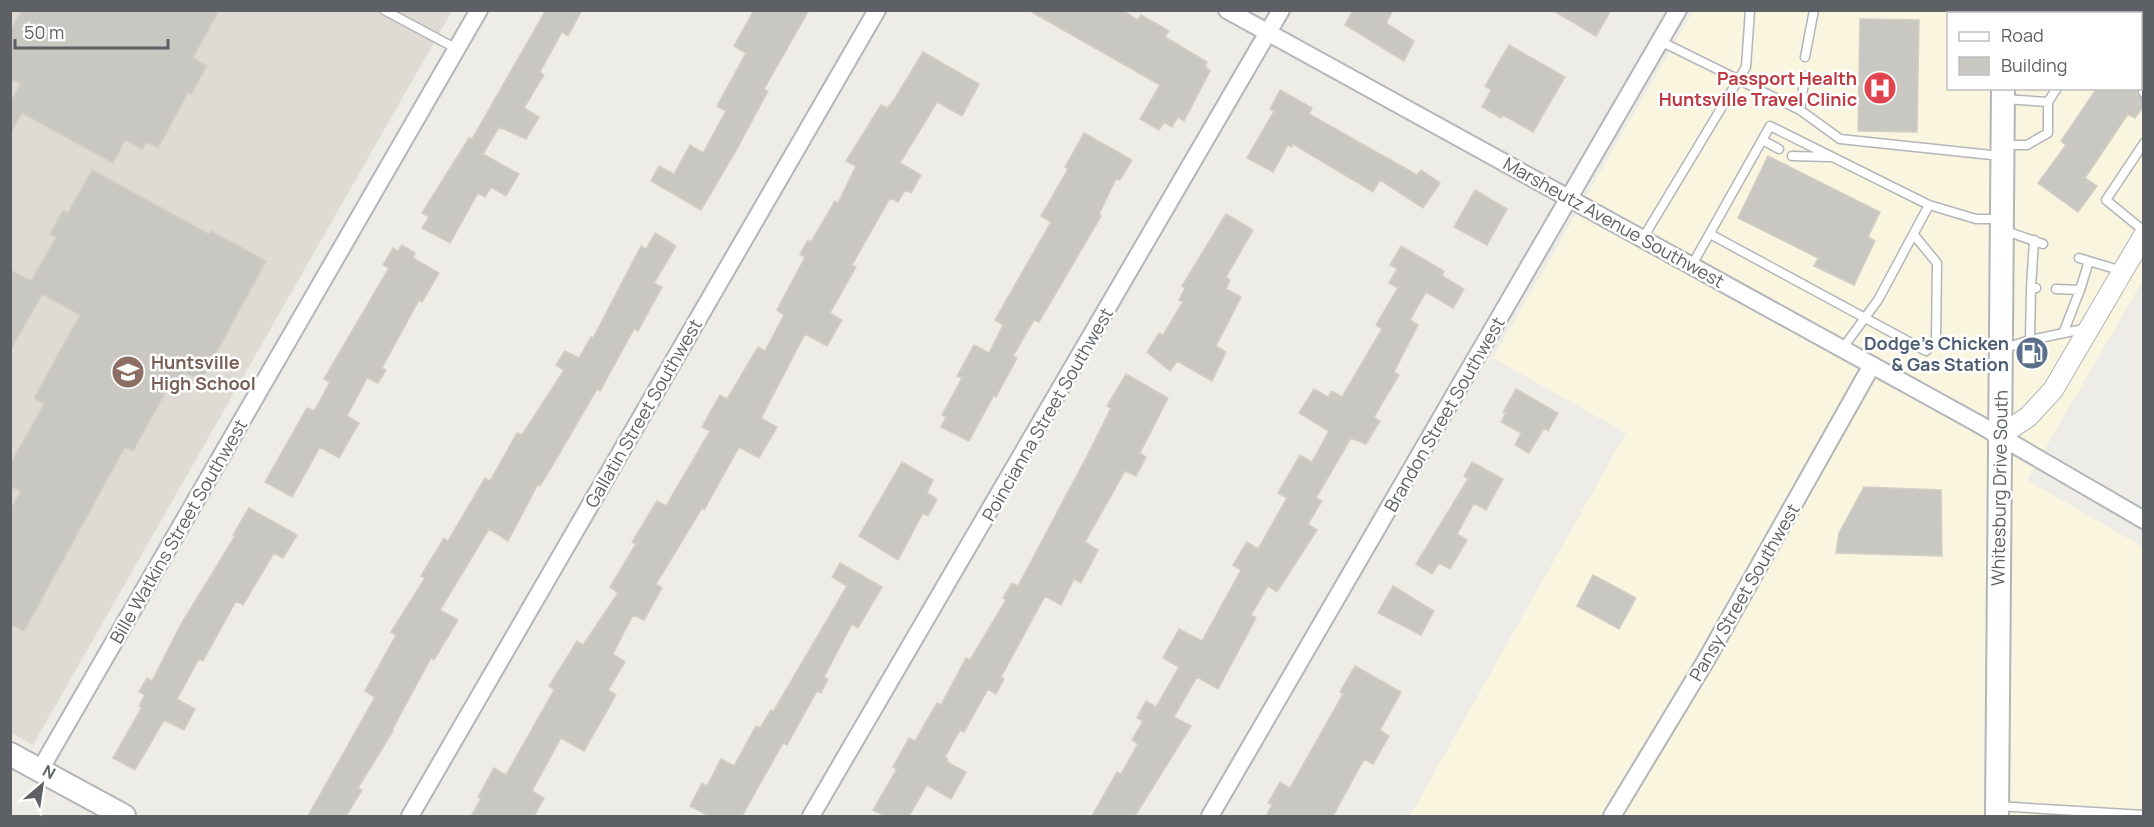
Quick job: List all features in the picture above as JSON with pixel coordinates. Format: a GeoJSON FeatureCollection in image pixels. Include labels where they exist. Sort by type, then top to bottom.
{"type":"FeatureCollection","features":[{"type":"Feature","properties":{"kind":"main road","name":"Whitesburg Drive South"},"geometry":{"type":"LineString","coordinates":[[1997,811],[1998,437],[2003,94]]}},
{"type":"Feature","properties":{"kind":"main road"},"geometry":{"type":"LineString","coordinates":[[10,754],[124,816]]}},
{"type":"Feature","properties":{"kind":"street","name":"Bille Watkins Street Southwest"},"geometry":{"type":"LineString","coordinates":[[40,770],[479,10]]}},
{"type":"Feature","properties":{"kind":"street","name":"Gallatin Street Southwest"},"geometry":{"type":"LineString","coordinates":[[410,816],[877,10]]}},
{"type":"Feature","properties":{"kind":"street","name":"Marsheutz Avenue Southwest"},"geometry":{"type":"LineString","coordinates":[[1227,10],[1570,197],[2144,520]]}},
{"type":"Feature","properties":{"kind":"street","name":"Poincianna Street Southwest"},"geometry":{"type":"LineString","coordinates":[[811,816],[1281,10]]}},
{"type":"Feature","properties":{"kind":"street","name":"Brandon Street Southwest"},"geometry":{"type":"LineString","coordinates":[[1210,816],[1678,10]]}},
{"type":"Feature","properties":{"kind":"street"},"geometry":{"type":"LineString","coordinates":[[1998,437],[2028,417],[2053,390],[2144,233]]}},
{"type":"Feature","properties":{"kind":"street","name":"Pansy Street Southwest"},"geometry":{"type":"LineString","coordinates":[[1612,816],[1711,652],[1872,365]]}},
{"type":"Feature","properties":{"kind":"lane"},"geometry":{"type":"LineString","coordinates":[[384,10],[457,49]]}},
{"type":"Feature","properties":{"kind":"lane"},"geometry":{"type":"LineString","coordinates":[[1643,238],[1746,67],[1750,10]]}},
{"type":"Feature","properties":{"kind":"lane"},"geometry":{"type":"LineString","coordinates":[[1805,57],[1814,10]]}},
{"type":"Feature","properties":{"kind":"lane"},"geometry":{"type":"LineString","coordinates":[[1660,41],[1800,110],[1840,139],[2002,151],[2027,145],[2048,133],[2048,102],[2056,90]]}},
{"type":"Feature","properties":{"kind":"lane"},"geometry":{"type":"LineString","coordinates":[[1800,110],[1805,76]]}},
{"type":"Feature","properties":{"kind":"lane"},"geometry":{"type":"LineString","coordinates":[[2003,94],[2048,102]]}},
{"type":"Feature","properties":{"kind":"lane"},"geometry":{"type":"LineString","coordinates":[[1692,266],[1770,126],[1929,205],[2002,224],[2038,242],[2030,340]]}},
{"type":"Feature","properties":{"kind":"lane"},"geometry":{"type":"LineString","coordinates":[[1762,140],[1779,149]]}},
{"type":"Feature","properties":{"kind":"lane"},"geometry":{"type":"LineString","coordinates":[[2144,143],[2106,200],[2144,233]]}},
{"type":"Feature","properties":{"kind":"lane"},"geometry":{"type":"LineString","coordinates":[[1792,156],[1834,157]]}},
{"type":"Feature","properties":{"kind":"lane"},"geometry":{"type":"LineString","coordinates":[[1842,349],[1878,300],[1929,205]]}},
{"type":"Feature","properties":{"kind":"lane"},"geometry":{"type":"LineString","coordinates":[[1710,234],[1926,351],[1936,340],[1937,263],[1914,234]]}},
{"type":"Feature","properties":{"kind":"lane"},"geometry":{"type":"LineString","coordinates":[[2079,258],[2122,271]]}},
{"type":"Feature","properties":{"kind":"lane"},"geometry":{"type":"LineString","coordinates":[[2064,331],[2090,261]]}},
{"type":"Feature","properties":{"kind":"lane"},"geometry":{"type":"LineString","coordinates":[[2056,289],[2080,291]]}},
{"type":"Feature","properties":{"kind":"lane"},"geometry":{"type":"LineString","coordinates":[[2001,349],[2064,331],[2090,328]]}},
{"type":"Feature","properties":{"kind":"lane"},"geometry":{"type":"LineString","coordinates":[[1997,811],[2144,815]]}},
{"type":"Feature","properties":{"kind":"shaded area","name":"Huntsville High School"},"geometry":{"type":"Polygon","coordinates":[[[11,11],[452,11],[33,745],[11,733],[11,11]]]}},
{"type":"Feature","properties":{"kind":"shaded area"},"geometry":{"type":"Polygon","coordinates":[[[1693,11],[2143,11],[2143,280],[2027,480],[2143,547],[2143,816],[1410,816],[1626,433],[1493,358],[1693,11]]]}},
{"type":"Feature","properties":{"kind":"building"},"geometry":{"type":"Polygon","coordinates":[[[22,10],[219,10],[193,58],[207,66],[191,94],[188,93],[158,148],[147,142],[142,149],[125,140],[113,163],[22,113],[10,134],[10,102],[21,84],[10,78],[10,32],[22,10]]]}},
{"type":"Feature","properties":{"kind":"building"},"geometry":{"type":"Polygon","coordinates":[[[546,10],[582,10],[568,36],[562,32],[540,72],[544,75],[524,108],[539,117],[526,139],[499,127],[483,154],[519,174],[506,196],[491,187],[485,197],[478,193],[450,243],[422,228],[429,217],[422,213],[469,138],[472,139],[546,10]]]}},
{"type":"Feature","properties":{"kind":"building"},"geometry":{"type":"Polygon","coordinates":[[[754,10],[809,10],[764,89],[768,91],[737,149],[701,210],[651,181],[659,166],[674,174],[690,145],[703,153],[726,111],[717,106],[746,53],[734,46],[754,10]]]}},
{"type":"Feature","properties":{"kind":"building"},"geometry":{"type":"Polygon","coordinates":[[[1028,10],[1122,10],[1138,20],[1141,15],[1169,31],[1165,37],[1207,62],[1205,66],[1210,71],[1184,121],[1178,117],[1172,127],[1164,122],[1159,130],[1140,119],[1160,85],[1028,10]]]}},
{"type":"Feature","properties":{"kind":"building"},"geometry":{"type":"Polygon","coordinates":[[[1353,10],[1393,10],[1386,23],[1414,41],[1404,61],[1345,25],[1353,10]]]}},
{"type":"Feature","properties":{"kind":"building"},"geometry":{"type":"Polygon","coordinates":[[[1552,10],[1611,10],[1596,36],[1552,10]]]}},
{"type":"Feature","properties":{"kind":"building"},"geometry":{"type":"Polygon","coordinates":[[[1860,19],[1919,20],[1917,132],[1858,131],[1860,19]]]}},
{"type":"Feature","properties":{"kind":"building"},"geometry":{"type":"Polygon","coordinates":[[[1509,45],[1565,77],[1533,132],[1503,115],[1501,118],[1482,107],[1491,90],[1485,86],[1509,45]]]}},
{"type":"Feature","properties":{"kind":"building"},"geometry":{"type":"Polygon","coordinates":[[[923,52],[979,84],[962,116],[937,102],[900,163],[921,175],[911,193],[905,190],[898,202],[890,198],[852,265],[856,267],[830,313],[842,320],[827,346],[805,334],[761,418],[777,427],[759,458],[739,447],[704,510],[702,508],[656,584],[662,588],[644,620],[633,615],[613,654],[625,662],[608,690],[616,695],[584,751],[561,738],[532,791],[544,798],[534,816],[471,816],[481,799],[478,797],[494,768],[506,775],[554,690],[549,686],[577,641],[583,645],[618,593],[610,587],[636,544],[632,542],[657,501],[666,506],[710,431],[702,427],[720,395],[727,399],[758,347],[765,351],[784,315],[777,310],[805,257],[800,254],[808,240],[811,242],[835,201],[838,203],[856,166],[846,161],[881,105],[887,108],[894,100],[923,52]]]}},
{"type":"Feature","properties":{"kind":"building"},"geometry":{"type":"Polygon","coordinates":[[[1280,90],[1312,108],[1309,114],[1417,175],[1421,170],[1440,183],[1423,208],[1380,180],[1373,192],[1293,144],[1292,147],[1288,145],[1273,172],[1247,158],[1274,111],[1270,109],[1280,90]]]}},
{"type":"Feature","properties":{"kind":"building"},"geometry":{"type":"Polygon","coordinates":[[[2096,90],[2138,90],[2137,94],[2144,99],[2144,106],[2135,118],[2128,114],[2085,178],[2097,186],[2078,212],[2038,183],[2066,145],[2061,141],[2096,90]]]}},
{"type":"Feature","properties":{"kind":"building"},"geometry":{"type":"Polygon","coordinates":[[[1084,133],[1132,160],[1120,180],[1116,179],[1099,214],[1101,216],[1039,322],[1034,320],[1013,356],[1017,358],[969,441],[941,427],[946,417],[942,415],[962,378],[957,376],[974,345],[989,353],[1003,325],[995,320],[1051,222],[1041,216],[1068,169],[1065,167],[1084,133]]]}},
{"type":"Feature","properties":{"kind":"building"},"geometry":{"type":"Polygon","coordinates":[[[1768,156],[1880,212],[1868,237],[1875,241],[1854,285],[1814,266],[1818,258],[1738,218],[1768,156]]]}},
{"type":"Feature","properties":{"kind":"building"},"geometry":{"type":"Polygon","coordinates":[[[92,170],[209,234],[211,231],[266,261],[201,381],[186,373],[180,383],[172,380],[133,451],[125,447],[24,631],[10,624],[10,510],[21,491],[10,486],[10,465],[44,404],[34,398],[80,315],[42,294],[10,351],[10,270],[31,281],[56,237],[50,234],[63,210],[68,213],[92,170]]]}},
{"type":"Feature","properties":{"kind":"building"},"geometry":{"type":"Polygon","coordinates":[[[1475,190],[1507,209],[1487,245],[1454,227],[1475,190]]]}},
{"type":"Feature","properties":{"kind":"building"},"geometry":{"type":"Polygon","coordinates":[[[1226,214],[1253,230],[1226,277],[1230,280],[1226,289],[1241,297],[1216,346],[1226,352],[1212,381],[1177,361],[1170,371],[1147,352],[1159,333],[1163,335],[1183,302],[1179,300],[1185,288],[1182,286],[1226,214]]]}},
{"type":"Feature","properties":{"kind":"building"},"geometry":{"type":"Polygon","coordinates":[[[655,233],[676,246],[654,283],[662,287],[638,331],[634,329],[600,391],[597,389],[540,486],[538,484],[508,541],[489,529],[440,610],[458,620],[434,660],[431,658],[393,731],[358,788],[362,790],[346,816],[308,816],[375,697],[365,691],[396,635],[391,632],[425,578],[421,576],[444,538],[448,541],[485,478],[490,481],[517,433],[522,435],[564,370],[556,365],[565,351],[579,358],[591,337],[593,338],[641,246],[646,249],[655,233]]]}},
{"type":"Feature","properties":{"kind":"building"},"geometry":{"type":"Polygon","coordinates":[[[402,245],[415,253],[413,258],[439,273],[422,302],[419,300],[382,368],[386,370],[378,383],[367,378],[347,416],[359,423],[339,458],[320,447],[292,497],[265,482],[307,408],[314,411],[330,382],[324,379],[389,268],[383,265],[393,248],[398,251],[402,245]]]}},
{"type":"Feature","properties":{"kind":"building"},"geometry":{"type":"Polygon","coordinates":[[[1401,246],[1444,271],[1442,276],[1464,289],[1453,308],[1426,292],[1410,320],[1418,325],[1394,372],[1399,375],[1374,417],[1380,421],[1366,444],[1351,438],[1316,498],[1322,501],[1308,524],[1317,530],[1277,592],[1268,586],[1251,615],[1256,618],[1218,689],[1197,677],[1174,717],[1191,726],[1135,816],[1092,816],[1117,772],[1121,774],[1138,744],[1132,740],[1143,721],[1137,718],[1146,701],[1156,707],[1179,667],[1163,658],[1179,629],[1202,641],[1241,570],[1233,565],[1247,542],[1258,549],[1287,498],[1278,493],[1300,455],[1312,462],[1329,431],[1299,413],[1314,389],[1328,397],[1332,391],[1342,397],[1382,329],[1376,325],[1398,288],[1389,283],[1397,269],[1390,265],[1401,246]]]}},
{"type":"Feature","properties":{"kind":"building"},"geometry":{"type":"Polygon","coordinates":[[[1126,374],[1168,398],[1140,453],[1146,457],[1136,476],[1125,471],[1085,542],[1098,550],[1081,583],[1074,579],[1061,605],[1045,596],[1001,677],[1004,679],[996,694],[988,689],[964,732],[960,730],[945,757],[948,759],[947,762],[966,772],[951,799],[927,785],[909,816],[885,816],[873,810],[897,769],[893,767],[909,738],[915,741],[937,703],[941,705],[966,658],[970,660],[1006,600],[1003,598],[1012,583],[1018,586],[1087,456],[1111,408],[1107,406],[1126,374]]]}},
{"type":"Feature","properties":{"kind":"building"},"geometry":{"type":"Polygon","coordinates":[[[1516,389],[1558,413],[1548,431],[1544,428],[1529,453],[1515,445],[1521,433],[1501,422],[1506,413],[1503,412],[1516,389]]]}},
{"type":"Feature","properties":{"kind":"building"},"geometry":{"type":"Polygon","coordinates":[[[902,462],[933,480],[927,493],[937,499],[928,516],[923,513],[898,560],[859,536],[902,462]]]}},
{"type":"Feature","properties":{"kind":"building"},"geometry":{"type":"Polygon","coordinates":[[[1472,462],[1503,479],[1486,510],[1474,503],[1457,534],[1467,540],[1450,569],[1439,563],[1432,574],[1416,564],[1468,479],[1464,476],[1472,462]]]}},
{"type":"Feature","properties":{"kind":"building"},"geometry":{"type":"Polygon","coordinates":[[[1864,487],[1941,490],[1942,556],[1836,553],[1839,533],[1864,487]]]}},
{"type":"Feature","properties":{"kind":"building"},"geometry":{"type":"Polygon","coordinates":[[[249,508],[297,535],[283,558],[274,553],[243,605],[236,601],[203,661],[199,659],[177,699],[195,709],[184,730],[164,720],[135,770],[113,758],[142,707],[139,706],[145,695],[139,692],[147,678],[152,681],[181,624],[235,536],[233,535],[249,508]]]}},
{"type":"Feature","properties":{"kind":"building"},"geometry":{"type":"Polygon","coordinates":[[[840,563],[882,587],[858,628],[852,624],[824,677],[828,679],[821,693],[817,691],[787,745],[783,743],[742,816],[709,816],[690,806],[702,783],[707,786],[721,759],[734,766],[756,726],[760,728],[771,710],[773,712],[847,586],[832,577],[840,563]]]}},
{"type":"Feature","properties":{"kind":"building"},"geometry":{"type":"Polygon","coordinates":[[[1593,575],[1636,598],[1619,629],[1577,606],[1593,575]]]}},
{"type":"Feature","properties":{"kind":"building"},"geometry":{"type":"Polygon","coordinates":[[[1393,586],[1434,611],[1421,635],[1378,613],[1393,586]]]}},
{"type":"Feature","properties":{"kind":"building"},"geometry":{"type":"Polygon","coordinates":[[[1355,666],[1401,692],[1380,730],[1389,736],[1373,764],[1364,759],[1333,816],[1266,816],[1272,805],[1268,803],[1280,782],[1290,788],[1343,694],[1340,692],[1355,666]]]}},
{"type":"Feature","properties":{"kind":"place","name":"Passport Health Huntsville Travel Clinic"},"geometry":{"type":"Point","coordinates":[1880,88]}},
{"type":"Feature","properties":{"kind":"place","name":"Dodge's Chicken & Gas Station"},"geometry":{"type":"Point","coordinates":[2032,353]}},
{"type":"Feature","properties":{"kind":"place","name":"Huntsville High School"},"geometry":{"type":"Point","coordinates":[128,372]}}]}
